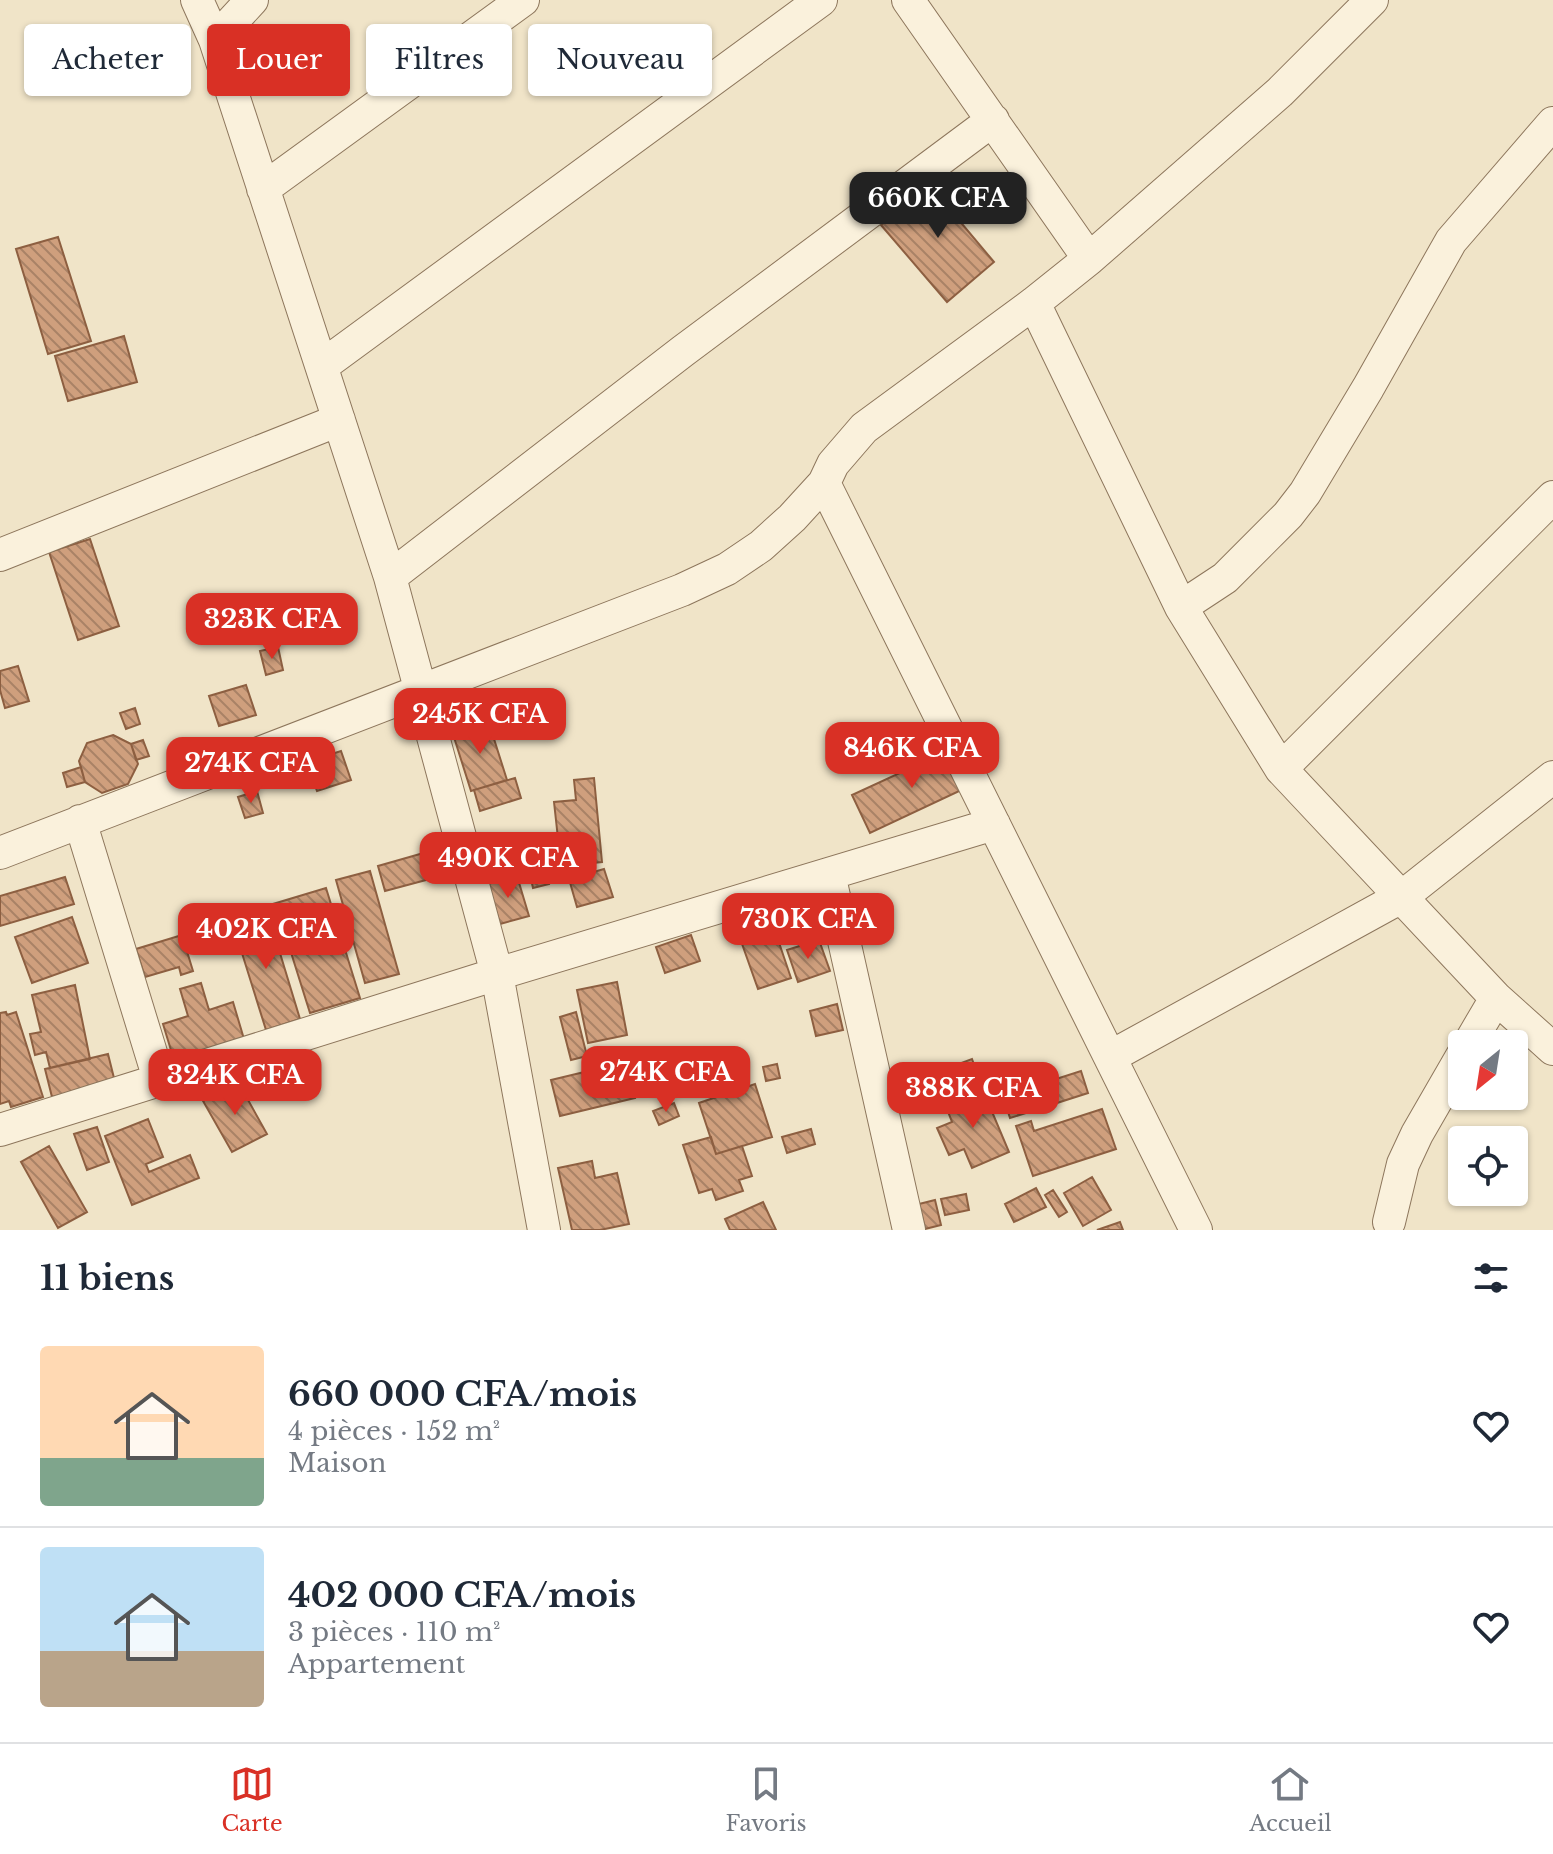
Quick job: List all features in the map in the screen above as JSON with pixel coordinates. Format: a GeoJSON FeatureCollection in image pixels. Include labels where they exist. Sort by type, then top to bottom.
{"type":"FeatureCollection","features":[{"type":"Feature","properties":{"kind":"street"},"geometry":{"type":"LineString","coordinates":[[197,0],[208,24]]}},
{"type":"Feature","properties":{"kind":"street"},"geometry":{"type":"LineString","coordinates":[[230,24],[252,0]]}},
{"type":"Feature","properties":{"kind":"street"},"geometry":{"type":"LineString","coordinates":[[263,189],[523,0]]}},
{"type":"Feature","properties":{"kind":"street"},"geometry":{"type":"LineString","coordinates":[[322,366],[821,0]]}},
{"type":"Feature","properties":{"kind":"street"},"geometry":{"type":"LineString","coordinates":[[908,0],[1089,259]]}},
{"type":"Feature","properties":{"kind":"street"},"geometry":{"type":"LineString","coordinates":[[0,853],[420,693],[682,590],[727,569],[771,537],[824,483],[833,464],[864,428],[1089,259],[1280,92],[1372,0]]}},
{"type":"Feature","properties":{"kind":"street"},"geometry":{"type":"LineString","coordinates":[[233,96],[390,577],[497,974],[544,1230]]}},
{"type":"Feature","properties":{"kind":"street"},"geometry":{"type":"LineString","coordinates":[[390,577],[683,351],[993,120]]}},
{"type":"Feature","properties":{"kind":"street"},"geometry":{"type":"LineString","coordinates":[[1181,607],[1225,578],[1288,515],[1305,493],[1451,241],[1553,123]]}},
{"type":"Feature","properties":{"kind":"street"},"geometry":{"type":"LineString","coordinates":[[1034,303],[1181,607],[1281,769],[1496,998],[1553,1049]]}},
{"type":"Feature","properties":{"kind":"street"},"geometry":{"type":"LineString","coordinates":[[0,555],[339,420]]}},
{"type":"Feature","properties":{"kind":"street"},"geometry":{"type":"LineString","coordinates":[[824,483],[1196,1230]]}},
{"type":"Feature","properties":{"kind":"street"},"geometry":{"type":"LineString","coordinates":[[1281,769],[1553,497]]}},
{"type":"Feature","properties":{"kind":"street"},"geometry":{"type":"LineString","coordinates":[[1110,1057],[1403,896],[1553,777]]}},
{"type":"Feature","properties":{"kind":"street"},"geometry":{"type":"LineString","coordinates":[[80,821],[159,1079]]}},
{"type":"Feature","properties":{"kind":"street"},"geometry":{"type":"LineString","coordinates":[[0,1130],[497,974],[994,824]]}},
{"type":"Feature","properties":{"kind":"street"},"geometry":{"type":"LineString","coordinates":[[829,874],[909,1230]]}},
{"type":"Feature","properties":{"kind":"street"},"geometry":{"type":"LineString","coordinates":[[1477,1030],[1496,998]]}},
{"type":"Feature","properties":{"kind":"street"},"geometry":{"type":"LineString","coordinates":[[1386,1227],[1403,1164],[1448,1080]]}},
{"type":"Feature","properties":{"kind":"building"},"geometry":{"type":"Polygon","coordinates":[[[941,174],[959,195],[947,206],[994,262],[947,302],[881,225],[941,174]]]}},
{"type":"Feature","properties":{"kind":"building"},"geometry":{"type":"Polygon","coordinates":[[[58,237],[91,341],[48,354],[16,249],[58,237]]]}},
{"type":"Feature","properties":{"kind":"building"},"geometry":{"type":"Polygon","coordinates":[[[124,336],[137,382],[68,401],[55,356],[124,336]]]}},
{"type":"Feature","properties":{"kind":"building"},"geometry":{"type":"Polygon","coordinates":[[[90,539],[119,626],[78,640],[49,552],[90,539]]]}},
{"type":"Feature","properties":{"kind":"building"},"geometry":{"type":"Polygon","coordinates":[[[278,647],[283,670],[266,675],[260,651],[278,647]]]}},
{"type":"Feature","properties":{"kind":"building"},"geometry":{"type":"Polygon","coordinates":[[[18,666],[29,701],[5,708],[0,690],[0,671],[18,666]]]}},
{"type":"Feature","properties":{"kind":"building"},"geometry":{"type":"Polygon","coordinates":[[[246,685],[256,715],[219,726],[209,696],[246,685]]]}},
{"type":"Feature","properties":{"kind":"building"},"geometry":{"type":"Polygon","coordinates":[[[135,708],[140,724],[126,729],[120,713],[135,708]]]}},
{"type":"Feature","properties":{"kind":"building"},"geometry":{"type":"Polygon","coordinates":[[[488,720],[507,780],[471,791],[452,731],[488,720]]]}},
{"type":"Feature","properties":{"kind":"building"},"geometry":{"type":"Polygon","coordinates":[[[113,735],[131,744],[138,764],[128,784],[102,793],[85,782],[79,761],[87,743],[113,735]]]}},
{"type":"Feature","properties":{"kind":"building"},"geometry":{"type":"Polygon","coordinates":[[[143,740],[149,756],[136,760],[131,744],[143,740]]]}},
{"type":"Feature","properties":{"kind":"building"},"geometry":{"type":"Polygon","coordinates":[[[954,748],[972,785],[870,833],[852,795],[954,748]]]}},
{"type":"Feature","properties":{"kind":"building"},"geometry":{"type":"Polygon","coordinates":[[[341,751],[351,780],[317,791],[307,762],[341,751]]]}},
{"type":"Feature","properties":{"kind":"building"},"geometry":{"type":"Polygon","coordinates":[[[81,767],[85,782],[67,787],[63,773],[81,767]]]}},
{"type":"Feature","properties":{"kind":"building"},"geometry":{"type":"Polygon","coordinates":[[[515,778],[521,798],[480,811],[474,790],[515,778]]]}},
{"type":"Feature","properties":{"kind":"building"},"geometry":{"type":"Polygon","coordinates":[[[594,778],[602,862],[561,866],[554,802],[576,800],[574,780],[594,778]]]}},
{"type":"Feature","properties":{"kind":"building"},"geometry":{"type":"Polygon","coordinates":[[[257,791],[263,813],[245,818],[238,797],[257,791]]]}},
{"type":"Feature","properties":{"kind":"building"},"geometry":{"type":"Polygon","coordinates":[[[434,850],[441,876],[385,891],[378,866],[434,850]]]}},
{"type":"Feature","properties":{"kind":"building"},"geometry":{"type":"Polygon","coordinates":[[[543,857],[549,884],[533,888],[527,861],[543,857]]]}},
{"type":"Feature","properties":{"kind":"building"},"geometry":{"type":"Polygon","coordinates":[[[604,869],[613,897],[577,907],[569,879],[604,869]]]}},
{"type":"Feature","properties":{"kind":"building"},"geometry":{"type":"Polygon","coordinates":[[[370,871],[399,974],[365,983],[336,880],[370,871]]]}},
{"type":"Feature","properties":{"kind":"building"},"geometry":{"type":"Polygon","coordinates":[[[517,876],[529,916],[500,924],[488,884],[517,876]]]}},
{"type":"Feature","properties":{"kind":"building"},"geometry":{"type":"Polygon","coordinates":[[[65,877],[74,904],[0,926],[0,896],[65,877]]]}},
{"type":"Feature","properties":{"kind":"building"},"geometry":{"type":"Polygon","coordinates":[[[326,888],[360,998],[310,1013],[283,927],[271,931],[263,907],[326,888]]]}},
{"type":"Feature","properties":{"kind":"building"},"geometry":{"type":"Polygon","coordinates":[[[215,907],[220,921],[203,926],[199,912],[215,907]]]}},
{"type":"Feature","properties":{"kind":"building"},"geometry":{"type":"Polygon","coordinates":[[[260,909],[270,942],[276,940],[300,1019],[266,1030],[231,918],[260,909]]]}},
{"type":"Feature","properties":{"kind":"building"},"geometry":{"type":"Polygon","coordinates":[[[770,916],[791,978],[758,989],[736,927],[770,916]]]}},
{"type":"Feature","properties":{"kind":"building"},"geometry":{"type":"Polygon","coordinates":[[[72,917],[88,963],[32,983],[15,937],[72,917]]]}},
{"type":"Feature","properties":{"kind":"building"},"geometry":{"type":"Polygon","coordinates":[[[182,935],[193,971],[181,975],[179,967],[145,977],[136,949],[182,935]]]}},
{"type":"Feature","properties":{"kind":"building"},"geometry":{"type":"Polygon","coordinates":[[[691,935],[700,961],[665,973],[656,947],[691,935]]]}},
{"type":"Feature","properties":{"kind":"building"},"geometry":{"type":"Polygon","coordinates":[[[819,940],[830,971],[798,982],[787,950],[819,940]]]}},
{"type":"Feature","properties":{"kind":"building"},"geometry":{"type":"Polygon","coordinates":[[[617,982],[627,1035],[588,1043],[577,990],[617,982]]]}},
{"type":"Feature","properties":{"kind":"building"},"geometry":{"type":"Polygon","coordinates":[[[201,983],[209,1010],[233,1002],[244,1039],[174,1060],[163,1024],[188,1016],[180,989],[201,983]]]}},
{"type":"Feature","properties":{"kind":"building"},"geometry":{"type":"Polygon","coordinates":[[[75,985],[90,1059],[50,1068],[46,1052],[35,1055],[30,1034],[41,1032],[32,995],[75,985]]]}},
{"type":"Feature","properties":{"kind":"building"},"geometry":{"type":"Polygon","coordinates":[[[837,1004],[843,1030],[816,1036],[810,1011],[837,1004]]]}},
{"type":"Feature","properties":{"kind":"building"},"geometry":{"type":"Polygon","coordinates":[[[6,1012],[7,1015],[16,1012],[43,1097],[11,1107],[9,1101],[0,1104],[0,1013],[6,1012]]]}},
{"type":"Feature","properties":{"kind":"building"},"geometry":{"type":"Polygon","coordinates":[[[576,1012],[587,1056],[571,1060],[560,1017],[576,1012]]]}},
{"type":"Feature","properties":{"kind":"building"},"geometry":{"type":"Polygon","coordinates":[[[108,1054],[115,1082],[52,1097],[45,1069],[108,1054]]]}},
{"type":"Feature","properties":{"kind":"building"},"geometry":{"type":"Polygon","coordinates":[[[972,1059],[981,1084],[899,1113],[891,1089],[972,1059]]]}},
{"type":"Feature","properties":{"kind":"building"},"geometry":{"type":"Polygon","coordinates":[[[626,1062],[635,1098],[560,1116],[551,1080],[626,1062]]]}},
{"type":"Feature","properties":{"kind":"building"},"geometry":{"type":"Polygon","coordinates":[[[777,1064],[780,1078],[766,1081],[763,1067],[777,1064]]]}},
{"type":"Feature","properties":{"kind":"building"},"geometry":{"type":"Polygon","coordinates":[[[1081,1071],[1088,1093],[1010,1118],[1003,1096],[1081,1071]]]}},
{"type":"Feature","properties":{"kind":"building"},"geometry":{"type":"Polygon","coordinates":[[[238,1082],[267,1134],[232,1152],[203,1101],[238,1082]]]}},
{"type":"Feature","properties":{"kind":"building"},"geometry":{"type":"Polygon","coordinates":[[[755,1084],[772,1137],[716,1154],[699,1103],[755,1084]]]}},
{"type":"Feature","properties":{"kind":"building"},"geometry":{"type":"Polygon","coordinates":[[[982,1088],[1009,1152],[972,1168],[964,1149],[949,1155],[937,1128],[952,1122],[945,1104],[982,1088]]]}},
{"type":"Feature","properties":{"kind":"building"},"geometry":{"type":"Polygon","coordinates":[[[674,1103],[679,1116],[659,1125],[653,1111],[674,1103]]]}},
{"type":"Feature","properties":{"kind":"building"},"geometry":{"type":"Polygon","coordinates":[[[1102,1109],[1116,1149],[1033,1176],[1016,1126],[1031,1121],[1034,1131],[1102,1109]]]}},
{"type":"Feature","properties":{"kind":"building"},"geometry":{"type":"Polygon","coordinates":[[[148,1119],[163,1157],[146,1164],[149,1172],[190,1155],[199,1178],[132,1205],[105,1136],[148,1119]]]}},
{"type":"Feature","properties":{"kind":"building"},"geometry":{"type":"Polygon","coordinates":[[[97,1127],[109,1162],[87,1170],[74,1134],[97,1127]]]}},
{"type":"Feature","properties":{"kind":"building"},"geometry":{"type":"Polygon","coordinates":[[[811,1129],[815,1144],[787,1153],[782,1137],[811,1129]]]}},
{"type":"Feature","properties":{"kind":"building"},"geometry":{"type":"Polygon","coordinates":[[[711,1137],[716,1154],[742,1146],[752,1176],[739,1180],[743,1191],[716,1200],[712,1189],[699,1193],[683,1145],[711,1137]]]}},
{"type":"Feature","properties":{"kind":"building"},"geometry":{"type":"Polygon","coordinates":[[[49,1146],[87,1212],[58,1228],[21,1162],[49,1146]]]}},
{"type":"Feature","properties":{"kind":"building"},"geometry":{"type":"Polygon","coordinates":[[[592,1161],[595,1178],[617,1173],[629,1224],[600,1230],[572,1230],[558,1168],[592,1161]]]}},
{"type":"Feature","properties":{"kind":"building"},"geometry":{"type":"Polygon","coordinates":[[[1092,1177],[1111,1210],[1083,1226],[1064,1193],[1092,1177]]]}},
{"type":"Feature","properties":{"kind":"building"},"geometry":{"type":"Polygon","coordinates":[[[1036,1188],[1046,1207],[1014,1222],[1005,1204],[1036,1188]]]}},
{"type":"Feature","properties":{"kind":"building"},"geometry":{"type":"Polygon","coordinates":[[[1053,1190],[1067,1212],[1059,1217],[1045,1195],[1053,1190]]]}},
{"type":"Feature","properties":{"kind":"building"},"geometry":{"type":"Polygon","coordinates":[[[966,1194],[969,1210],[945,1215],[941,1199],[966,1194]]]}},
{"type":"Feature","properties":{"kind":"building"},"geometry":{"type":"Polygon","coordinates":[[[935,1200],[941,1225],[925,1229],[919,1204],[935,1200]]]}},
{"type":"Feature","properties":{"kind":"building"},"geometry":{"type":"Polygon","coordinates":[[[763,1202],[776,1230],[730,1230],[725,1219],[763,1202]]]}},
{"type":"Feature","properties":{"kind":"building"},"geometry":{"type":"Polygon","coordinates":[[[1120,1222],[1123,1230],[1097,1230],[1120,1222]]]}}]}
